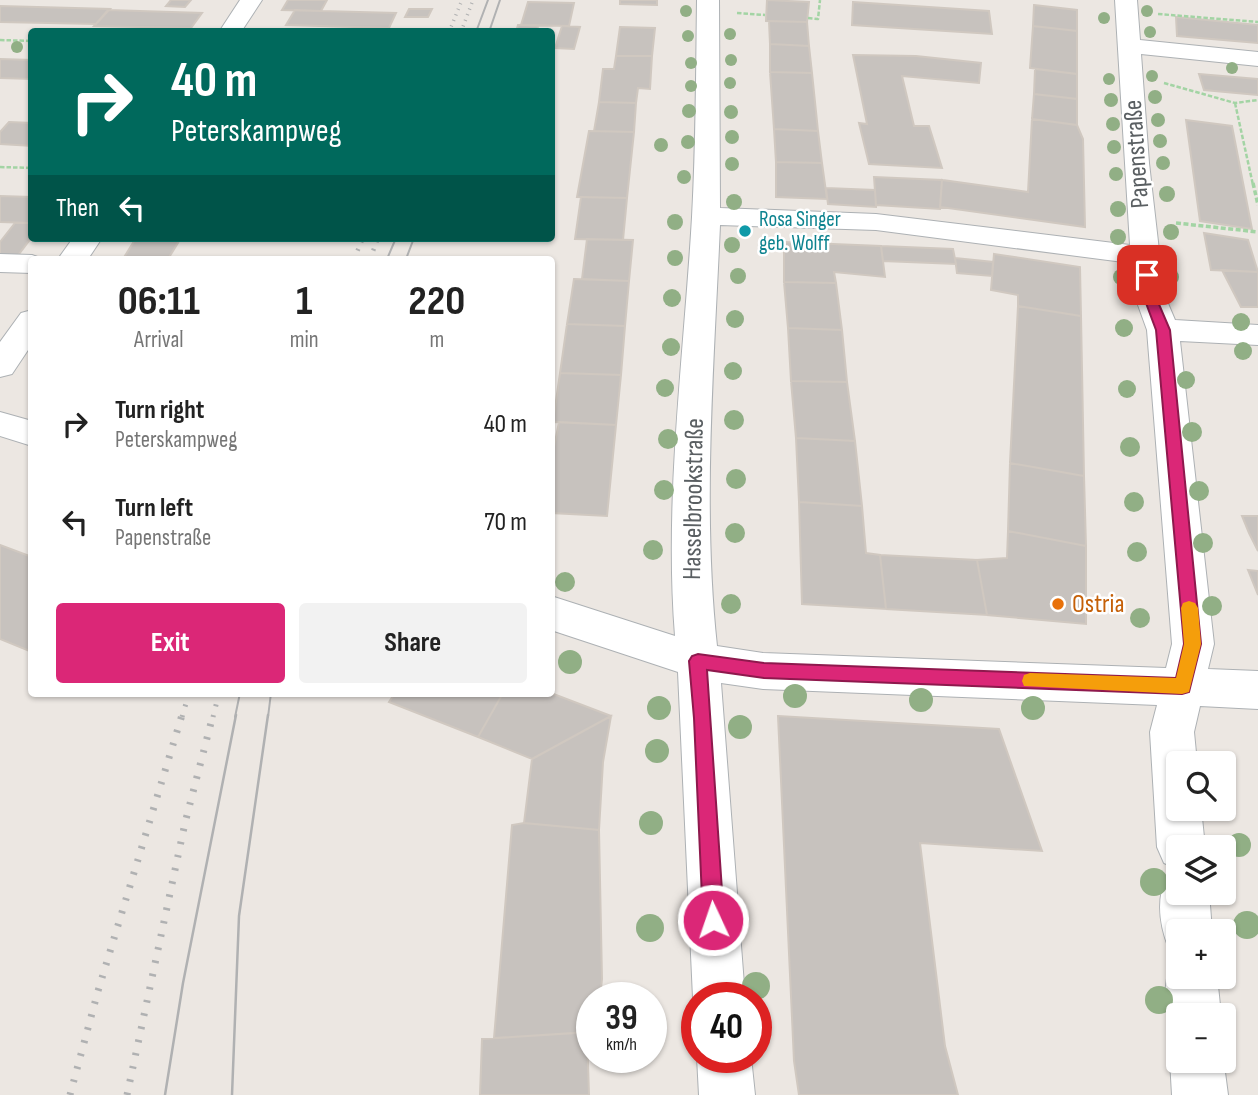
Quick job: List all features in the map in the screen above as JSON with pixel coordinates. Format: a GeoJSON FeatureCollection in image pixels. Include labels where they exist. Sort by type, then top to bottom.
{"type":"FeatureCollection","features":[{"type":"Feature","properties":{"kind":"street"},"geometry":{"type":"LineString","coordinates":[[233,28],[251,0]]}},
{"type":"Feature","properties":{"kind":"street","name":"Hasselbrookstraße"},"geometry":{"type":"LineString","coordinates":[[708,0],[706,216],[693,448],[693,608],[718,982]]}},
{"type":"Feature","properties":{"kind":"street","name":"Papenstraße"},"geometry":{"type":"LineString","coordinates":[[1126,0],[1149,295],[1163,330],[1193,644],[1172,732],[1180,835]]}},
{"type":"Feature","properties":{"kind":"street"},"geometry":{"type":"LineString","coordinates":[[1130,60],[1258,59]]}},
{"type":"Feature","properties":{"kind":"street"},"geometry":{"type":"LineString","coordinates":[[706,216],[876,222],[1145,256]]}},
{"type":"Feature","properties":{"kind":"street"},"geometry":{"type":"LineString","coordinates":[[0,263],[28,264]]}},
{"type":"Feature","properties":{"kind":"street"},"geometry":{"type":"LineString","coordinates":[[0,366],[28,326]]}},
{"type":"Feature","properties":{"kind":"street"},"geometry":{"type":"LineString","coordinates":[[1163,330],[1258,335]]}},
{"type":"Feature","properties":{"kind":"street"},"geometry":{"type":"LineString","coordinates":[[0,424],[28,433]]}},
{"type":"Feature","properties":{"kind":"street"},"geometry":{"type":"LineString","coordinates":[[555,614],[698,661],[764,671],[1258,690]]}},
{"type":"Feature","properties":{"kind":"street"},"geometry":{"type":"LineString","coordinates":[[725,1073],[727,1095]]}},
{"type":"Feature","properties":{"kind":"street"},"geometry":{"type":"LineString","coordinates":[[1198,1073],[1200,1095]]}},
{"type":"Feature","properties":{"kind":"path"},"geometry":{"type":"LineString","coordinates":[[808,18],[818,19],[820,0]]}},
{"type":"Feature","properties":{"kind":"path"},"geometry":{"type":"LineString","coordinates":[[1187,17],[1258,22]]}},
{"type":"Feature","properties":{"kind":"path"},"geometry":{"type":"LineString","coordinates":[[0,40],[28,41]]}},
{"type":"Feature","properties":{"kind":"path"},"geometry":{"type":"LineString","coordinates":[[1130,60],[1235,103],[1258,100]]}},
{"type":"Feature","properties":{"kind":"path"},"geometry":{"type":"LineString","coordinates":[[1235,103],[1258,205]]}},
{"type":"Feature","properties":{"kind":"path"},"geometry":{"type":"LineString","coordinates":[[0,167],[28,168]]}},
{"type":"Feature","properties":{"kind":"path"},"geometry":{"type":"LineString","coordinates":[[1142,219],[1258,232]]}},
{"type":"Feature","properties":{"kind":"building"},"geometry":{"type":"Polygon","coordinates":[[[171,0],[191,0],[185,7],[166,6],[171,0]]]}},
{"type":"Feature","properties":{"kind":"building"},"geometry":{"type":"Polygon","coordinates":[[[288,0],[327,0],[321,11],[282,10],[288,0]]]}},
{"type":"Feature","properties":{"kind":"building"},"geometry":{"type":"Polygon","coordinates":[[[620,0],[657,0],[657,5],[620,4],[620,0]]]}},
{"type":"Feature","properties":{"kind":"building"},"geometry":{"type":"Polygon","coordinates":[[[767,0],[809,2],[807,22],[766,21],[767,0]]]}},
{"type":"Feature","properties":{"kind":"building"},"geometry":{"type":"Polygon","coordinates":[[[528,2],[574,3],[569,26],[521,25],[528,2]]]}},
{"type":"Feature","properties":{"kind":"building"},"geometry":{"type":"Polygon","coordinates":[[[853,2],[989,11],[992,34],[852,25],[853,2]]]}},
{"type":"Feature","properties":{"kind":"building"},"geometry":{"type":"Polygon","coordinates":[[[1034,5],[1077,10],[1077,31],[1033,26],[1034,5]]]}},
{"type":"Feature","properties":{"kind":"building"},"geometry":{"type":"Polygon","coordinates":[[[0,6],[110,9],[96,24],[0,22],[0,6]]]}},
{"type":"Feature","properties":{"kind":"building"},"geometry":{"type":"Polygon","coordinates":[[[409,9],[432,9],[428,17],[405,17],[409,9]]]}},
{"type":"Feature","properties":{"kind":"building"},"geometry":{"type":"Polygon","coordinates":[[[108,10],[202,13],[191,28],[94,26],[108,10]]]}},
{"type":"Feature","properties":{"kind":"building"},"geometry":{"type":"Polygon","coordinates":[[[295,10],[396,13],[389,28],[286,25],[295,10]]]}},
{"type":"Feature","properties":{"kind":"building"},"geometry":{"type":"Polygon","coordinates":[[[1176,17],[1258,25],[1258,43],[1177,36],[1176,17]]]}},
{"type":"Feature","properties":{"kind":"building"},"geometry":{"type":"Polygon","coordinates":[[[769,21],[807,22],[809,46],[770,44],[769,21]]]}},
{"type":"Feature","properties":{"kind":"building"},"geometry":{"type":"Polygon","coordinates":[[[518,25],[538,26],[538,28],[517,28],[518,25]]]}},
{"type":"Feature","properties":{"kind":"building"},"geometry":{"type":"Polygon","coordinates":[[[562,26],[580,27],[574,49],[555,48],[562,26]]]}},
{"type":"Feature","properties":{"kind":"building"},"geometry":{"type":"Polygon","coordinates":[[[1033,26],[1077,31],[1077,74],[1030,68],[1033,26]]]}},
{"type":"Feature","properties":{"kind":"building"},"geometry":{"type":"Polygon","coordinates":[[[620,27],[655,28],[652,56],[616,56],[620,27]]]}},
{"type":"Feature","properties":{"kind":"building"},"geometry":{"type":"Polygon","coordinates":[[[770,44],[809,46],[812,73],[770,72],[770,44]]]}},
{"type":"Feature","properties":{"kind":"building"},"geometry":{"type":"Polygon","coordinates":[[[853,55],[916,56],[981,63],[979,83],[902,76],[914,126],[929,126],[942,168],[869,164],[859,123],[867,124],[853,55]]]}},
{"type":"Feature","properties":{"kind":"building"},"geometry":{"type":"Polygon","coordinates":[[[616,56],[652,56],[650,89],[638,88],[636,103],[599,102],[603,69],[614,69],[616,56]]]}},
{"type":"Feature","properties":{"kind":"building"},"geometry":{"type":"Polygon","coordinates":[[[0,59],[28,60],[28,79],[0,78],[0,59]]]}},
{"type":"Feature","properties":{"kind":"building"},"geometry":{"type":"Polygon","coordinates":[[[1035,69],[1077,74],[1077,99],[1034,94],[1035,69]]]}},
{"type":"Feature","properties":{"kind":"building"},"geometry":{"type":"Polygon","coordinates":[[[770,72],[812,73],[818,131],[774,129],[770,72]]]}},
{"type":"Feature","properties":{"kind":"building"},"geometry":{"type":"Polygon","coordinates":[[[1199,74],[1258,79],[1258,95],[1204,90],[1199,74]]]}},
{"type":"Feature","properties":{"kind":"building"},"geometry":{"type":"Polygon","coordinates":[[[1034,94],[1077,99],[1077,125],[1032,119],[1034,94]]]}},
{"type":"Feature","properties":{"kind":"building"},"geometry":{"type":"Polygon","coordinates":[[[599,102],[636,103],[634,132],[594,131],[599,102]]]}},
{"type":"Feature","properties":{"kind":"building"},"geometry":{"type":"Polygon","coordinates":[[[1032,119],[1077,125],[1083,139],[1085,227],[940,207],[942,180],[1028,192],[1032,119]]]}},
{"type":"Feature","properties":{"kind":"building"},"geometry":{"type":"Polygon","coordinates":[[[1186,120],[1232,126],[1252,229],[1200,221],[1186,120]]]}},
{"type":"Feature","properties":{"kind":"building"},"geometry":{"type":"Polygon","coordinates":[[[9,122],[28,123],[28,146],[0,144],[0,132],[9,122]]]}},
{"type":"Feature","properties":{"kind":"building"},"geometry":{"type":"Polygon","coordinates":[[[774,129],[818,131],[822,163],[776,162],[774,129]]]}},
{"type":"Feature","properties":{"kind":"building"},"geometry":{"type":"Polygon","coordinates":[[[589,131],[634,132],[627,198],[577,197],[589,131]]]}},
{"type":"Feature","properties":{"kind":"building"},"geometry":{"type":"Polygon","coordinates":[[[776,162],[822,163],[827,199],[776,197],[776,162]]]}},
{"type":"Feature","properties":{"kind":"building"},"geometry":{"type":"Polygon","coordinates":[[[874,177],[942,180],[940,209],[876,205],[874,177]]]}},
{"type":"Feature","properties":{"kind":"building"},"geometry":{"type":"Polygon","coordinates":[[[826,188],[875,190],[876,207],[828,204],[826,188]]]}},
{"type":"Feature","properties":{"kind":"building"},"geometry":{"type":"Polygon","coordinates":[[[0,196],[28,197],[28,223],[0,222],[0,196]]]}},
{"type":"Feature","properties":{"kind":"building"},"geometry":{"type":"Polygon","coordinates":[[[581,197],[627,198],[623,240],[575,239],[581,197]]]}},
{"type":"Feature","properties":{"kind":"building"},"geometry":{"type":"Polygon","coordinates":[[[15,223],[28,223],[28,242],[16,258],[0,257],[0,242],[15,223]]]}},
{"type":"Feature","properties":{"kind":"building"},"geometry":{"type":"Polygon","coordinates":[[[1204,233],[1248,240],[1258,272],[1211,270],[1204,233]]]}},
{"type":"Feature","properties":{"kind":"building"},"geometry":{"type":"Polygon","coordinates":[[[587,239],[633,240],[629,281],[582,279],[587,239]]]}},
{"type":"Feature","properties":{"kind":"building"},"geometry":{"type":"Polygon","coordinates":[[[134,242],[179,242],[170,256],[125,256],[134,242]]]}},
{"type":"Feature","properties":{"kind":"building"},"geometry":{"type":"Polygon","coordinates":[[[784,242],[881,246],[885,277],[834,272],[836,283],[784,282],[784,242]]]}},
{"type":"Feature","properties":{"kind":"building"},"geometry":{"type":"Polygon","coordinates":[[[881,246],[953,249],[956,264],[883,261],[881,246]]]}},
{"type":"Feature","properties":{"kind":"building"},"geometry":{"type":"Polygon","coordinates":[[[994,254],[1080,267],[1081,316],[1018,306],[1018,295],[991,290],[994,254]]]}},
{"type":"Feature","properties":{"kind":"building"},"geometry":{"type":"Polygon","coordinates":[[[955,258],[993,262],[992,276],[957,273],[955,258]]]}},
{"type":"Feature","properties":{"kind":"building"},"geometry":{"type":"Polygon","coordinates":[[[1222,270],[1258,272],[1258,307],[1241,307],[1222,270]]]}},
{"type":"Feature","properties":{"kind":"building"},"geometry":{"type":"Polygon","coordinates":[[[574,279],[629,281],[625,326],[567,324],[574,279]]]}},
{"type":"Feature","properties":{"kind":"building"},"geometry":{"type":"Polygon","coordinates":[[[784,282],[836,283],[842,330],[788,328],[784,282]]]}},
{"type":"Feature","properties":{"kind":"building"},"geometry":{"type":"Polygon","coordinates":[[[1018,306],[1081,316],[1084,476],[1010,463],[1018,306]]]}},
{"type":"Feature","properties":{"kind":"building"},"geometry":{"type":"Polygon","coordinates":[[[567,324],[625,326],[621,375],[560,373],[567,324]]]}},
{"type":"Feature","properties":{"kind":"building"},"geometry":{"type":"Polygon","coordinates":[[[788,328],[842,330],[847,382],[791,381],[788,328]]]}},
{"type":"Feature","properties":{"kind":"building"},"geometry":{"type":"Polygon","coordinates":[[[560,373],[621,375],[616,425],[555,422],[560,373]]]}},
{"type":"Feature","properties":{"kind":"building"},"geometry":{"type":"Polygon","coordinates":[[[791,381],[847,382],[855,441],[796,438],[791,381]]]}},
{"type":"Feature","properties":{"kind":"building"},"geometry":{"type":"Polygon","coordinates":[[[559,422],[616,425],[607,516],[555,513],[555,442],[559,422]]]}},
{"type":"Feature","properties":{"kind":"building"},"geometry":{"type":"Polygon","coordinates":[[[796,438],[855,441],[862,506],[799,502],[796,438]]]}},
{"type":"Feature","properties":{"kind":"building"},"geometry":{"type":"Polygon","coordinates":[[[1010,463],[1084,476],[1086,546],[1008,531],[1010,463]]]}},
{"type":"Feature","properties":{"kind":"building"},"geometry":{"type":"Polygon","coordinates":[[[799,502],[862,506],[866,553],[880,555],[886,609],[802,604],[799,502]]]}},
{"type":"Feature","properties":{"kind":"building"},"geometry":{"type":"Polygon","coordinates":[[[1242,516],[1258,516],[1258,551],[1249,533],[1242,516]]]}},
{"type":"Feature","properties":{"kind":"building"},"geometry":{"type":"Polygon","coordinates":[[[1008,531],[1086,546],[1086,624],[987,615],[977,560],[1007,558],[1008,531]]]}},
{"type":"Feature","properties":{"kind":"building"},"geometry":{"type":"Polygon","coordinates":[[[0,545],[28,556],[28,650],[0,639],[0,545]]]}},
{"type":"Feature","properties":{"kind":"building"},"geometry":{"type":"Polygon","coordinates":[[[880,555],[977,560],[987,615],[886,609],[880,555]]]}},
{"type":"Feature","properties":{"kind":"building"},"geometry":{"type":"Polygon","coordinates":[[[1248,570],[1258,571],[1258,595],[1248,570]]]}},
{"type":"Feature","properties":{"kind":"building"},"geometry":{"type":"Polygon","coordinates":[[[555,695],[611,716],[532,759],[478,737],[501,697],[555,697],[555,695]]]}},
{"type":"Feature","properties":{"kind":"building"},"geometry":{"type":"Polygon","coordinates":[[[392,697],[501,697],[478,737],[389,702],[392,697]]]}},
{"type":"Feature","properties":{"kind":"building"},"geometry":{"type":"Polygon","coordinates":[[[611,716],[603,762],[599,830],[524,823],[532,759],[611,716]]]}},
{"type":"Feature","properties":{"kind":"building"},"geometry":{"type":"Polygon","coordinates":[[[778,716],[999,729],[1042,851],[920,843],[945,1046],[958,1095],[799,1095],[794,1061],[778,716]]]}},
{"type":"Feature","properties":{"kind":"building"},"geometry":{"type":"Polygon","coordinates":[[[524,823],[599,830],[602,982],[576,982],[576,1033],[494,1038],[512,825],[524,823]]]}},
{"type":"Feature","properties":{"kind":"building"},"geometry":{"type":"Polygon","coordinates":[[[576,1033],[576,1073],[588,1073],[589,1095],[480,1095],[482,1039],[576,1033]]]}},
{"type":"Feature","properties":{"kind":"tram line"},"geometry":{"type":"LineString","coordinates":[[478,28],[488,0]]}},
{"type":"Feature","properties":{"kind":"tram line"},"geometry":{"type":"LineString","coordinates":[[490,28],[500,0]]}},
{"type":"Feature","properties":{"kind":"tram line"},"geometry":{"type":"LineString","coordinates":[[388,256],[394,242]]}},
{"type":"Feature","properties":{"kind":"tram line"},"geometry":{"type":"LineString","coordinates":[[407,256],[412,242]]}},
{"type":"Feature","properties":{"kind":"tram line"},"geometry":{"type":"LineString","coordinates":[[235,717],[239,697]]}},
{"type":"Feature","properties":{"kind":"tram line"},"geometry":{"type":"LineString","coordinates":[[268,717],[270,697]]}},
{"type":"Feature","properties":{"kind":"tram line"},"geometry":{"type":"LineString","coordinates":[[165,1095],[183,983],[236,715]]}},
{"type":"Feature","properties":{"kind":"tram line"},"geometry":{"type":"LineString","coordinates":[[232,1095],[239,916],[268,715]]}},
{"type":"Feature","properties":{"kind":"railway"},"geometry":{"type":"LineString","coordinates":[[451,28],[462,0]]}},
{"type":"Feature","properties":{"kind":"railway"},"geometry":{"type":"LineString","coordinates":[[462,28],[473,0]]}},
{"type":"Feature","properties":{"kind":"railway"},"geometry":{"type":"LineString","coordinates":[[355,256],[361,242]]}},
{"type":"Feature","properties":{"kind":"railway"},"geometry":{"type":"LineString","coordinates":[[371,256],[376,242]]}},
{"type":"Feature","properties":{"kind":"railway"},"geometry":{"type":"LineString","coordinates":[[182,717],[188,697]]}},
{"type":"Feature","properties":{"kind":"railway"},"geometry":{"type":"LineString","coordinates":[[213,717],[218,697]]}},
{"type":"Feature","properties":{"kind":"railway"},"geometry":{"type":"LineString","coordinates":[[70,1095],[98,991],[182,715]]}},
{"type":"Feature","properties":{"kind":"railway"},"geometry":{"type":"LineString","coordinates":[[127,1095],[185,823],[213,715]]}},
{"type":"Feature","properties":{"kind":"slow traffic"},"geometry":{"type":"LineString","coordinates":[[1030,681],[1182,686],[1193,644],[1189,608]]}},
{"type":"Feature","properties":{"kind":"place","name":"Rosa Singer geb. Wolff"},"geometry":{"type":"Point","coordinates":[745,231]}},
{"type":"Feature","properties":{"kind":"place","name":"Ostria"},"geometry":{"type":"Point","coordinates":[1058,604]}},
{"type":"Feature","properties":{"kind":"route"},"geometry":{"type":"LineString","coordinates":[[713,920],[698,661],[764,671],[1182,686],[1193,644],[1163,330],[1149,295],[1147,275]]}}]}
